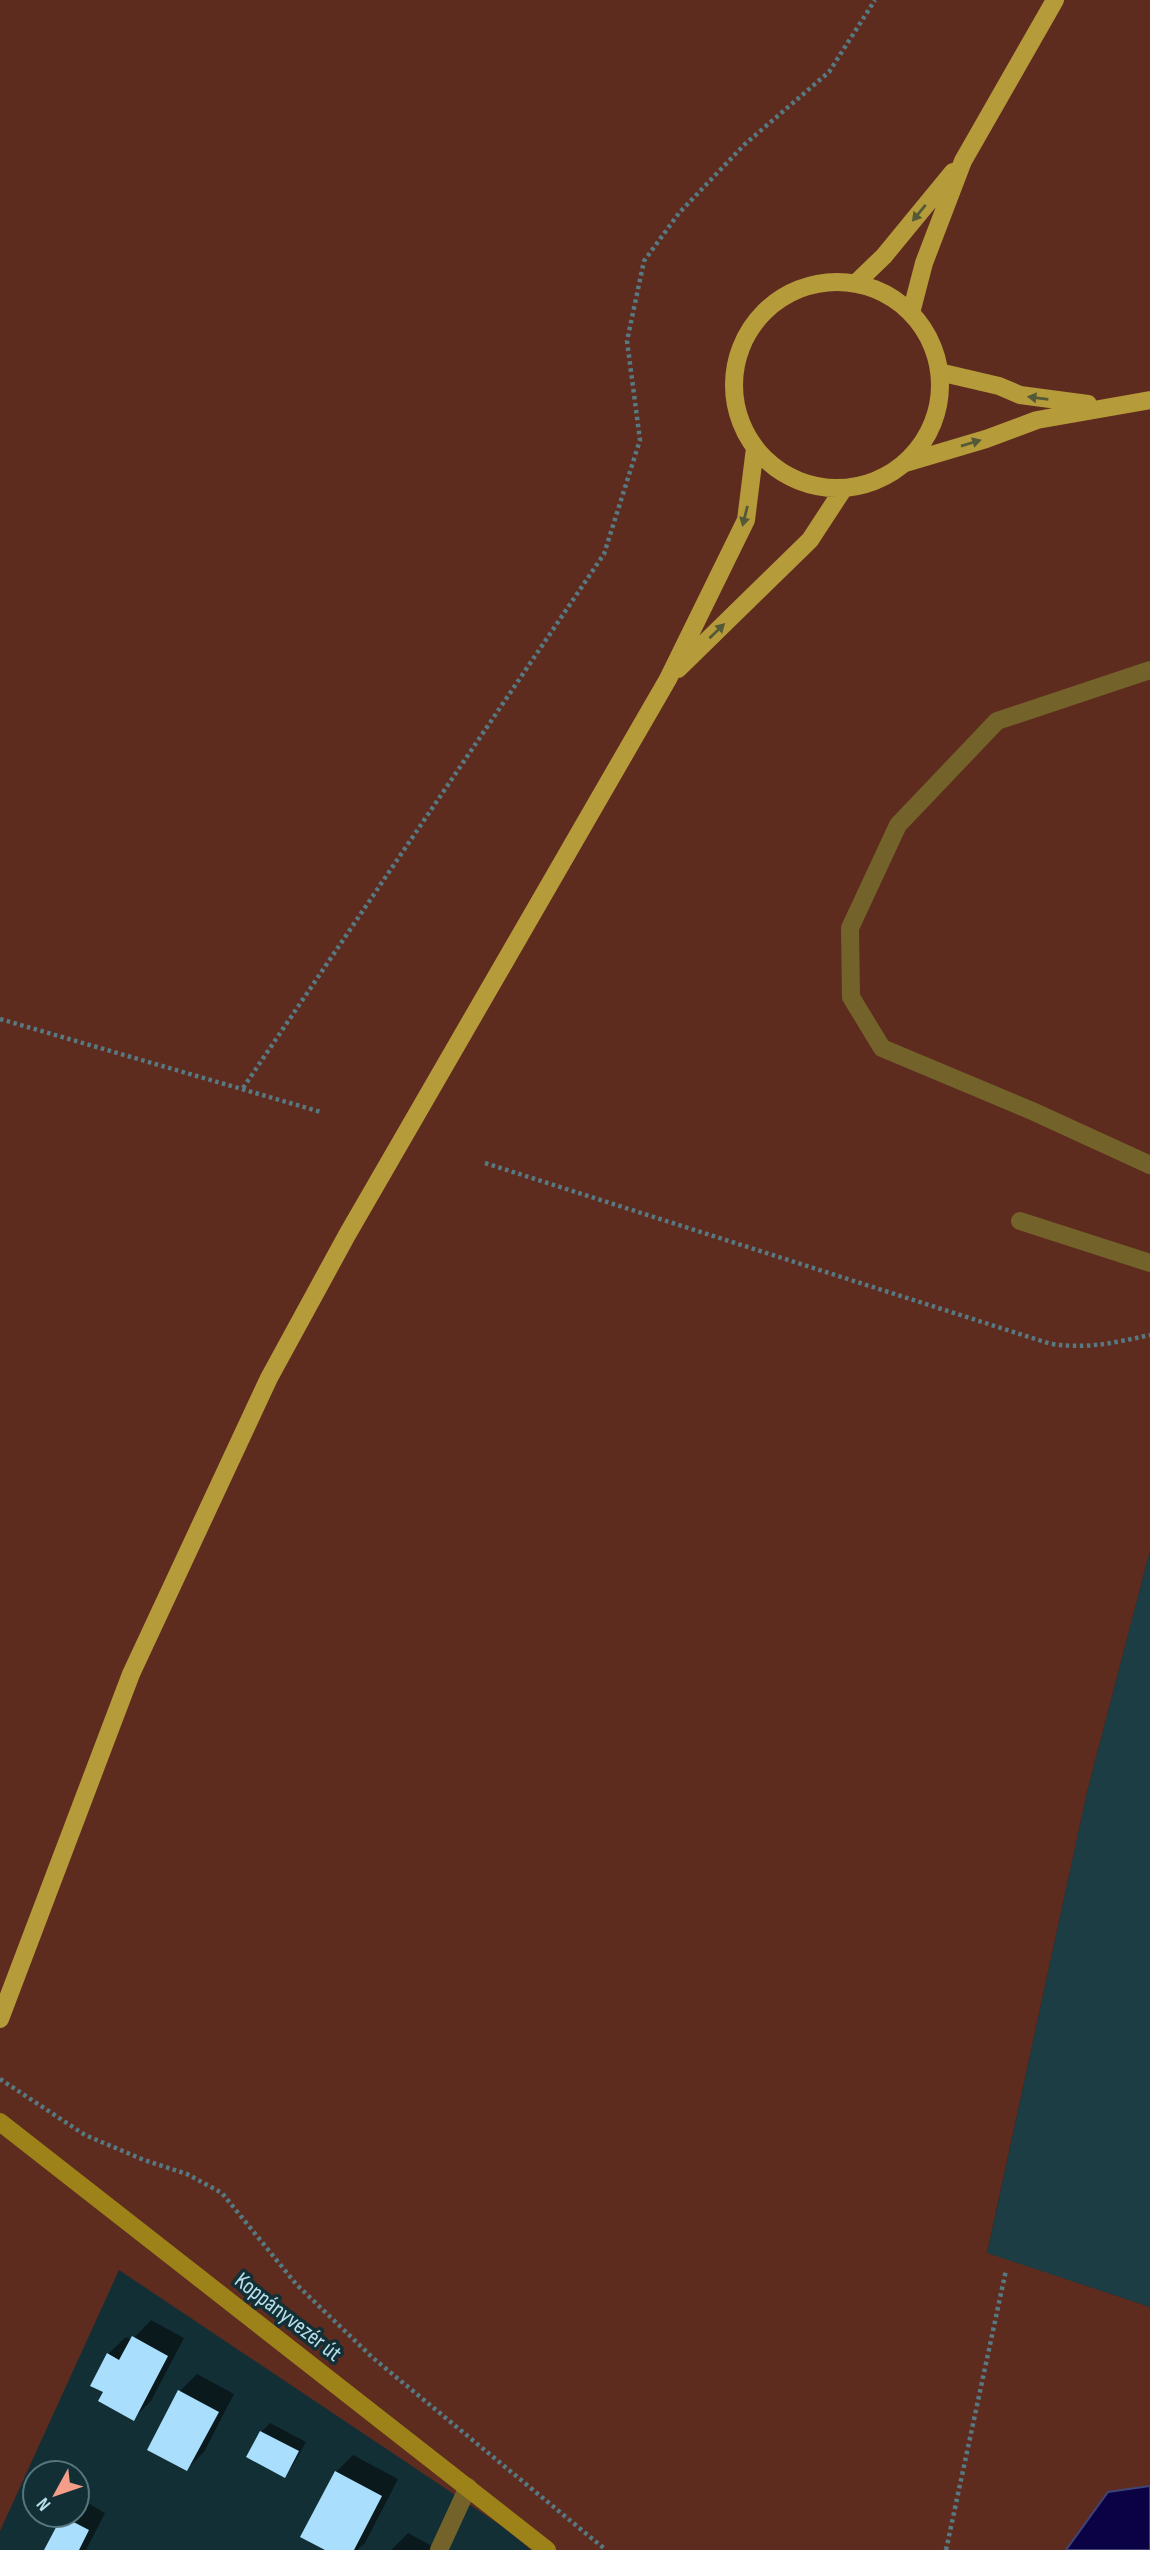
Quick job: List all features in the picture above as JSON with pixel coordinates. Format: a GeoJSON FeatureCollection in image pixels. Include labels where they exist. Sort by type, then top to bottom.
{"type":"FeatureCollection","features":[{"type":"Feature","properties":{"kind":"main road"},"geometry":{"type":"LineString","coordinates":[[856,283],[884,256],[962,161],[1055,0]]}},
{"type":"Feature","properties":{"kind":"main road"},"geometry":{"type":"LineString","coordinates":[[911,313],[924,263],[962,161]]}},
{"type":"Feature","properties":{"kind":"main road"},"geometry":{"type":"LineString","coordinates":[[905,463],[927,437],[938,406],[939,372],[930,340],[911,313],[886,294],[856,283],[825,282],[795,290],[769,306],[748,330],[736,359],[733,390],[740,421],[755,449],[779,471],[810,485],[844,488],[876,481],[905,463],[986,439],[1037,419],[1150,400]]}},
{"type":"Feature","properties":{"kind":"main road"},"geometry":{"type":"LineString","coordinates":[[939,372],[999,386],[1020,395],[1105,406]]}},
{"type":"Feature","properties":{"kind":"main road"},"geometry":{"type":"LineString","coordinates":[[0,2018],[131,1674],[269,1378],[347,1235],[668,679],[746,520],[755,449]]}},
{"type":"Feature","properties":{"kind":"main road"},"geometry":{"type":"LineString","coordinates":[[668,679],[810,540],[844,488]]}},
{"type":"Feature","properties":{"kind":"street"},"geometry":{"type":"LineString","coordinates":[[1150,670],[997,721],[898,825],[850,928],[851,997],[882,1048],[1030,1110],[1150,1165]]}},
{"type":"Feature","properties":{"kind":"street"},"geometry":{"type":"LineString","coordinates":[[1020,1221],[1150,1263]]}},
{"type":"Feature","properties":{"kind":"street","name":"Koppányvezér út"},"geometry":{"type":"LineString","coordinates":[[0,2122],[547,2550]]}},
{"type":"Feature","properties":{"kind":"street"},"geometry":{"type":"LineString","coordinates":[[439,2550],[468,2487]]}},
{"type":"Feature","properties":{"kind":"path"},"geometry":{"type":"LineString","coordinates":[[243,1088],[604,554],[640,440],[627,341],[644,261],[679,213],[745,144],[829,72],[875,0]]}},
{"type":"Feature","properties":{"kind":"path"},"geometry":{"type":"LineString","coordinates":[[0,1018],[321,1112]]}},
{"type":"Feature","properties":{"kind":"path"},"geometry":{"type":"LineString","coordinates":[[485,1163],[1051,1344],[1081,1348],[1150,1335]]}},
{"type":"Feature","properties":{"kind":"path"},"geometry":{"type":"LineString","coordinates":[[0,2079],[85,2134],[144,2160],[187,2174],[222,2193],[296,2284],[373,2358],[606,2550]]}},
{"type":"Feature","properties":{"kind":"path"},"geometry":{"type":"LineString","coordinates":[[946,2550],[1006,2270]]}},
{"type":"Feature","properties":{"kind":"shaded area"},"geometry":{"type":"Polygon","coordinates":[[[0,0],[1150,0],[1150,1550],[1087,1792],[987,2253],[1150,2307],[1150,2550],[531,2550],[503,2527],[119,2270],[33,2459],[21,2459],[21,2485],[0,2531],[0,0]]]}},
{"type":"Feature","properties":{"kind":"shaded area"},"geometry":{"type":"Polygon","coordinates":[[[1150,1550],[1150,2307],[987,2254],[1087,1792],[1150,1550]]]}},
{"type":"Feature","properties":{"kind":"shaded area"},"geometry":{"type":"Polygon","coordinates":[[[1150,2486],[1150,2550],[1066,2550],[1108,2492],[1150,2486]]]}},
{"type":"Feature","properties":{"kind":"building"},"geometry":{"type":"Polygon","coordinates":[[[132,2336],[168,2356],[134,2421],[98,2401],[103,2392],[90,2386],[107,2353],[119,2360],[132,2336]]]}},
{"type":"Feature","properties":{"kind":"building"},"geometry":{"type":"Polygon","coordinates":[[[178,2390],[219,2412],[187,2471],[147,2450],[178,2390]]]}},
{"type":"Feature","properties":{"kind":"building"},"geometry":{"type":"Polygon","coordinates":[[[260,2431],[299,2451],[285,2478],[246,2457],[260,2431]]]}},
{"type":"Feature","properties":{"kind":"building"},"geometry":{"type":"Polygon","coordinates":[[[335,2471],[382,2496],[354,2550],[325,2550],[300,2537],[335,2471]]]}},
{"type":"Feature","properties":{"kind":"building"},"geometry":{"type":"Polygon","coordinates":[[[55,2529],[89,2530],[79,2550],[44,2550],[55,2529]]]}}]}
